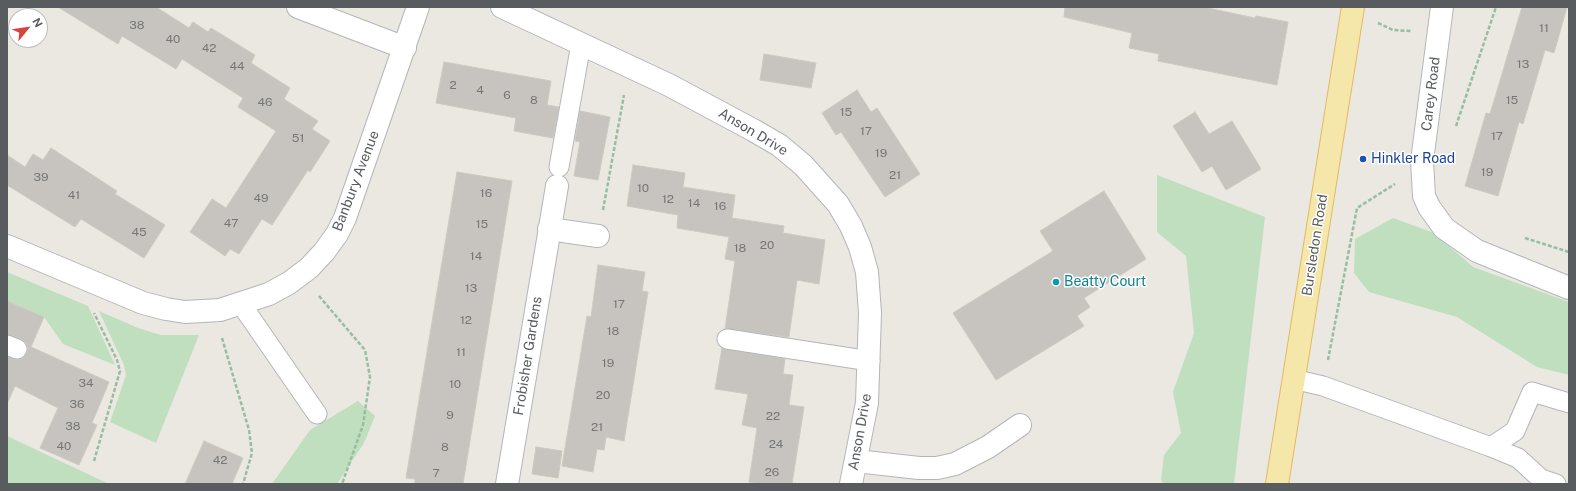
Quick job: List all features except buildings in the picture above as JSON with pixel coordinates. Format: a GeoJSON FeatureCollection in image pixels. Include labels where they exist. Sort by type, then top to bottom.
{"type":"FeatureCollection","features":[{"type":"Feature","properties":{"kind":"main road","name":"Bursledon Road"},"geometry":{"type":"LineString","coordinates":[[1277,484],[1353,7]]}},
{"type":"Feature","properties":{"kind":"street"},"geometry":{"type":"LineString","coordinates":[[298,7],[405,48]]}},
{"type":"Feature","properties":{"kind":"street","name":"Banbury Avenue"},"geometry":{"type":"LineString","coordinates":[[7,246],[143,303],[185,312],[214,310],[241,304],[269,294],[289,283],[301,274],[324,252],[337,234],[345,218],[418,7]]}},
{"type":"Feature","properties":{"kind":"street","name":"Anson Drive"},"geometry":{"type":"LineString","coordinates":[[502,7],[668,85],[779,145],[803,164],[820,182],[851,226],[866,266],[870,313],[870,361],[867,403],[851,484]]}},
{"type":"Feature","properties":{"kind":"street","name":"Carey Road"},"geometry":{"type":"LineString","coordinates":[[1442,7],[1422,161],[1424,196],[1432,214],[1444,228],[1477,251],[1569,288]]}},
{"type":"Feature","properties":{"kind":"street","name":"Frobisher Gardens"},"geometry":{"type":"LineString","coordinates":[[507,484],[558,177]]}},
{"type":"Feature","properties":{"kind":"street"},"geometry":{"type":"LineString","coordinates":[[549,229],[598,236]]}},
{"type":"Feature","properties":{"kind":"street"},"geometry":{"type":"LineString","coordinates":[[856,461],[919,468],[938,468],[955,464],[983,450],[1020,425]]}},
{"type":"Feature","properties":{"kind":"lane"},"geometry":{"type":"LineString","coordinates":[[558,177],[581,44]]}},
{"type":"Feature","properties":{"kind":"lane"},"geometry":{"type":"LineString","coordinates":[[241,304],[318,414]]}},
{"type":"Feature","properties":{"kind":"lane"},"geometry":{"type":"LineString","coordinates":[[727,339],[870,361]]}},
{"type":"Feature","properties":{"kind":"lane"},"geometry":{"type":"LineString","coordinates":[[1293,379],[1322,386],[1491,447],[1518,458],[1541,480],[1556,484]]}},
{"type":"Feature","properties":{"kind":"lane"},"geometry":{"type":"LineString","coordinates":[[1491,447],[1515,431],[1532,392],[1569,403]]}},
{"type":"Feature","properties":{"kind":"path"},"geometry":{"type":"LineString","coordinates":[[1454,133],[1496,7]]}},
{"type":"Feature","properties":{"kind":"path"},"geometry":{"type":"LineString","coordinates":[[598,236],[629,67]]}},
{"type":"Feature","properties":{"kind":"path"},"geometry":{"type":"LineString","coordinates":[[1330,348],[1357,208],[1401,180],[1422,161]]}},
{"type":"Feature","properties":{"kind":"path"},"geometry":{"type":"LineString","coordinates":[[301,274],[365,350],[370,377],[363,425],[342,484]]}},
{"type":"Feature","properties":{"kind":"path"},"geometry":{"type":"LineString","coordinates":[[94,461],[120,371],[117,360],[91,308],[100,285]]}},
{"type":"Feature","properties":{"kind":"path"},"geometry":{"type":"LineString","coordinates":[[214,310],[249,430],[252,453],[243,484]]}},
{"type":"Feature","properties":{"kind":"green space"},"geometry":{"type":"Polygon","coordinates":[[[1157,175],[1265,217],[1234,484],[1164,484],[1161,480],[1164,455],[1181,433],[1173,392],[1194,333],[1186,256],[1157,232],[1157,175]]]}},
{"type":"Feature","properties":{"kind":"green space"},"geometry":{"type":"Polygon","coordinates":[[[1393,218],[1434,233],[1473,267],[1569,302],[1569,375],[1537,367],[1457,317],[1369,292],[1354,273],[1355,239],[1393,218]]]}},
{"type":"Feature","properties":{"kind":"green space"},"geometry":{"type":"Polygon","coordinates":[[[7,272],[88,306],[115,365],[63,344],[44,317],[12,303],[7,314],[7,272]]]}},
{"type":"Feature","properties":{"kind":"green space"},"geometry":{"type":"Polygon","coordinates":[[[99,311],[138,328],[161,335],[199,335],[156,443],[110,422],[126,375],[124,365],[99,311]]]}},
{"type":"Feature","properties":{"kind":"green space"},"geometry":{"type":"Polygon","coordinates":[[[358,401],[375,416],[364,443],[337,484],[272,484],[310,430],[358,401]]]}},
{"type":"Feature","properties":{"kind":"green space"},"geometry":{"type":"Polygon","coordinates":[[[7,436],[109,484],[7,484],[7,436]]]}},
{"type":"Feature","properties":{"kind":"place","name":"Hinkler Road"},"geometry":{"type":"Point","coordinates":[1363,159]}},
{"type":"Feature","properties":{"kind":"place","name":"Beatty Court"},"geometry":{"type":"Point","coordinates":[1056,282]}}]}
